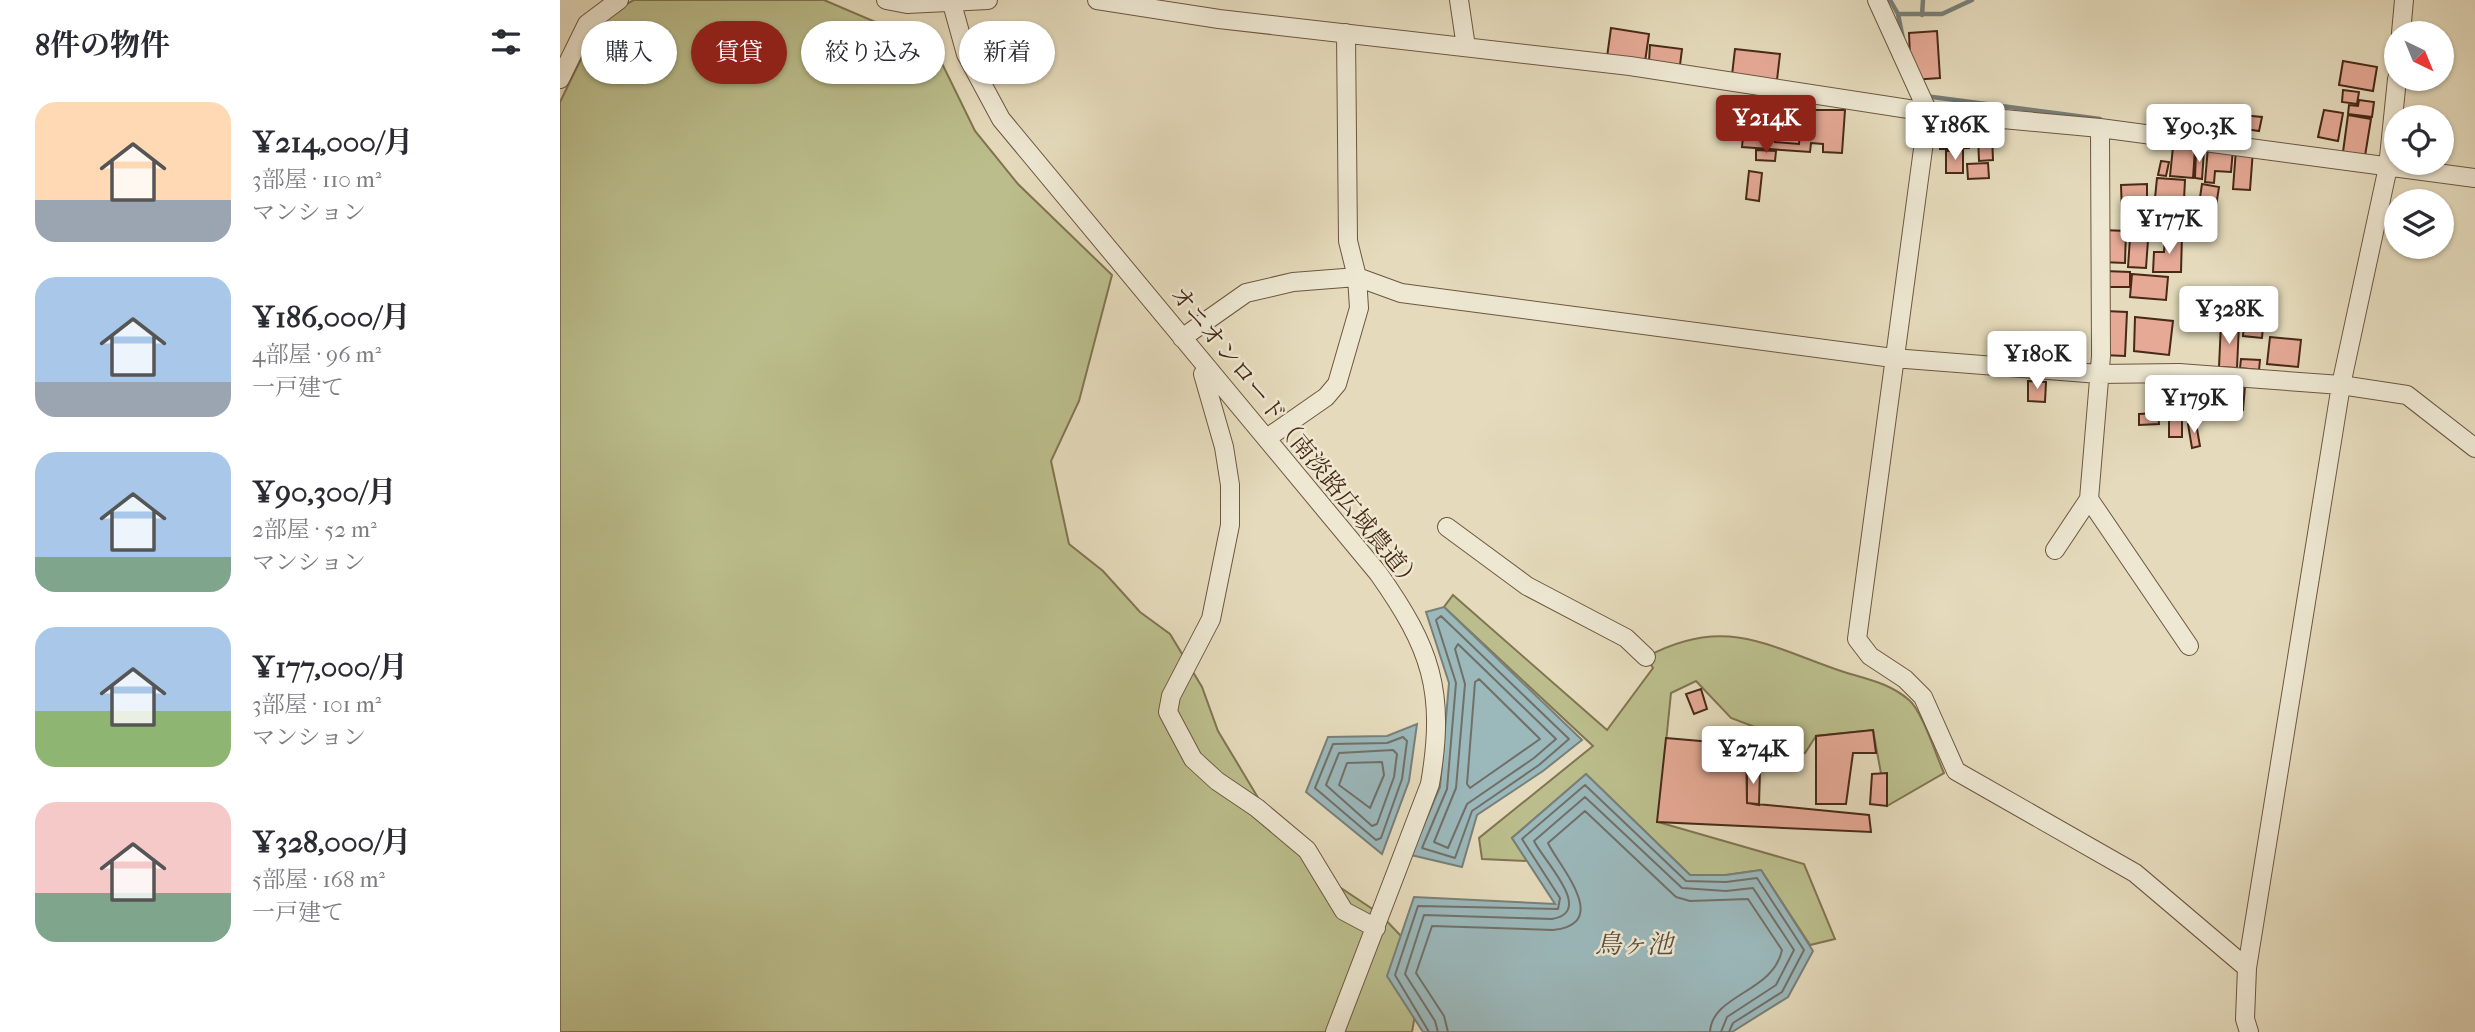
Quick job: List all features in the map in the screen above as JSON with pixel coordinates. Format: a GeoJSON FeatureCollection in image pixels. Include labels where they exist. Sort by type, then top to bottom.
{"type":"FeatureCollection","features":[{"type":"Feature","properties":{"kind":"street"},"geometry":{"type":"LineString","coordinates":[[560,79],[587,24],[619,0]]}},
{"type":"Feature","properties":{"kind":"street"},"geometry":{"type":"LineString","coordinates":[[886,0],[907,4],[988,0]]}},
{"type":"Feature","properties":{"kind":"street"},"geometry":{"type":"LineString","coordinates":[[1097,0],[1219,19],[1630,66],[1928,112],[2100,128],[2384,166]]}},
{"type":"Feature","properties":{"kind":"street"},"geometry":{"type":"LineString","coordinates":[[1459,0],[1466,47]]}},
{"type":"Feature","properties":{"kind":"street"},"geometry":{"type":"LineString","coordinates":[[1877,0],[1928,112],[1857,639],[1870,656],[1905,679],[1923,697],[1956,771],[1975,785],[2136,873],[2247,968]]}},
{"type":"Feature","properties":{"kind":"street"},"geometry":{"type":"LineString","coordinates":[[2402,21],[2404,0]]}},
{"type":"Feature","properties":{"kind":"street","name":"オニオンロード（南淡路広域農道）"},"geometry":{"type":"LineString","coordinates":[[951,1],[966,54],[1001,119],[1378,573],[1409,616],[1426,654],[1434,694],[1437,740],[1430,783],[1335,1032]]}},
{"type":"Feature","properties":{"kind":"street"},"geometry":{"type":"LineString","coordinates":[[1267,438],[1326,397],[1337,384],[1359,307],[1357,277],[1348,241],[1346,33]]}},
{"type":"Feature","properties":{"kind":"street"},"geometry":{"type":"LineString","coordinates":[[2055,550],[2089,499],[2099,374],[2100,128]]}},
{"type":"Feature","properties":{"kind":"street"},"geometry":{"type":"LineString","coordinates":[[2249,1032],[2245,1020],[2247,968],[2341,386],[2386,175]]}},
{"type":"Feature","properties":{"kind":"street"},"geometry":{"type":"LineString","coordinates":[[2451,175],[2475,178]]}},
{"type":"Feature","properties":{"kind":"street"},"geometry":{"type":"LineString","coordinates":[[1182,338],[1246,293],[1293,282],[1357,277],[1402,293],[1894,358],[2099,374],[2179,373],[2341,386],[2407,395],[2475,448]]}},
{"type":"Feature","properties":{"kind":"street"},"geometry":{"type":"LineString","coordinates":[[1208,368],[1203,374],[1204,386],[1224,447],[1230,485],[1230,526],[1211,619],[1171,696],[1168,712],[1193,759],[1217,781],[1257,808],[1307,850],[1345,911],[1376,928]]}},
{"type":"Feature","properties":{"kind":"street"},"geometry":{"type":"LineString","coordinates":[[2089,499],[2189,646]]}},
{"type":"Feature","properties":{"kind":"street"},"geometry":{"type":"LineString","coordinates":[[1447,527],[1527,586],[1626,638],[1646,657]]}},
{"type":"Feature","properties":{"kind":"green space"},"geometry":{"type":"Polygon","coordinates":[[[634,0],[824,0],[873,21],[801,21],[801,84],[945,84],[945,70],[975,131],[1018,184],[1112,275],[1079,401],[1051,461],[1069,544],[1103,571],[1140,612],[1170,634],[1202,687],[1218,731],[1263,806],[1338,886],[1380,914],[1401,936],[1415,1015],[1412,1032],[560,1032],[560,102],[581,59],[581,84],[677,84],[677,21],[600,21],[634,0]]]}},
{"type":"Feature","properties":{"kind":"green space"},"geometry":{"type":"Polygon","coordinates":[[[1453,595],[1607,730],[1653,668],[1646,657],[1674,644],[1699,638],[1744,638],[1876,682],[1901,694],[1919,714],[1944,773],[1887,806],[1873,730],[1816,736],[1805,753],[1769,745],[1755,727],[1731,718],[1696,681],[1671,693],[1658,822],[1804,864],[1835,939],[1810,945],[1761,870],[1726,875],[1690,875],[1586,774],[1512,838],[1527,861],[1482,859],[1479,838],[1593,746],[1444,607],[1453,595]]]}},
{"type":"Feature","properties":{"kind":"water"},"geometry":{"type":"Polygon","coordinates":[[[1444,607],[1582,740],[1543,771],[1477,815],[1462,867],[1411,855],[1440,787],[1449,683],[1426,612],[1444,607]]]}},
{"type":"Feature","properties":{"kind":"water"},"geometry":{"type":"Polygon","coordinates":[[[1417,724],[1409,781],[1382,854],[1306,792],[1328,737],[1387,736],[1417,724]]]}},
{"type":"Feature","properties":{"kind":"water","name":"鳥ヶ池"},"geometry":{"type":"Polygon","coordinates":[[[1586,774],[1690,875],[1726,875],[1761,870],[1813,951],[1788,997],[1732,1032],[1423,1032],[1387,976],[1414,897],[1555,904],[1512,838],[1586,774]]]}},
{"type":"Feature","properties":{"kind":"building"},"geometry":{"type":"Polygon","coordinates":[[[1611,28],[1649,34],[1645,62],[1607,57],[1611,28]]]}},
{"type":"Feature","properties":{"kind":"building"},"geometry":{"type":"Polygon","coordinates":[[[1937,31],[1940,78],[1911,80],[1909,33],[1937,31]]]}},
{"type":"Feature","properties":{"kind":"building"},"geometry":{"type":"Polygon","coordinates":[[[1650,45],[1682,49],[1680,65],[1649,61],[1650,45]]]}},
{"type":"Feature","properties":{"kind":"building"},"geometry":{"type":"Polygon","coordinates":[[[1735,49],[1780,54],[1777,80],[1732,75],[1735,49]]]}},
{"type":"Feature","properties":{"kind":"building"},"geometry":{"type":"Polygon","coordinates":[[[2343,61],[2377,67],[2373,91],[2339,85],[2343,61]]]}},
{"type":"Feature","properties":{"kind":"building"},"geometry":{"type":"Polygon","coordinates":[[[2343,90],[2359,92],[2357,104],[2342,102],[2343,90]]]}},
{"type":"Feature","properties":{"kind":"building"},"geometry":{"type":"Polygon","coordinates":[[[1758,98],[1779,100],[1775,142],[1799,144],[1802,110],[1845,110],[1842,153],[1823,152],[1823,144],[1811,143],[1810,152],[1742,147],[1745,115],[1757,116],[1758,98]]]}},
{"type":"Feature","properties":{"kind":"building"},"geometry":{"type":"Polygon","coordinates":[[[2359,100],[2374,102],[2372,117],[2348,114],[2349,105],[2358,106],[2359,100]]]}},
{"type":"Feature","properties":{"kind":"building"},"geometry":{"type":"Polygon","coordinates":[[[2324,110],[2343,113],[2338,141],[2318,137],[2324,110]]]}},
{"type":"Feature","properties":{"kind":"building"},"geometry":{"type":"Polygon","coordinates":[[[2241,115],[2262,117],[2259,131],[2239,128],[2241,115]]]}},
{"type":"Feature","properties":{"kind":"building"},"geometry":{"type":"Polygon","coordinates":[[[2348,115],[2371,119],[2365,156],[2343,152],[2348,115]]]}},
{"type":"Feature","properties":{"kind":"building"},"geometry":{"type":"Polygon","coordinates":[[[1993,119],[1994,131],[1972,133],[1971,121],[1993,119]]]}},
{"type":"Feature","properties":{"kind":"building"},"geometry":{"type":"Polygon","coordinates":[[[1969,121],[1969,148],[1940,149],[1939,122],[1969,121]]]}},
{"type":"Feature","properties":{"kind":"building"},"geometry":{"type":"Polygon","coordinates":[[[1992,135],[1993,160],[1979,161],[1978,136],[1992,135]]]}},
{"type":"Feature","properties":{"kind":"building"},"geometry":{"type":"Polygon","coordinates":[[[2173,147],[2195,149],[2193,178],[2170,176],[2173,147]]]}},
{"type":"Feature","properties":{"kind":"building"},"geometry":{"type":"Polygon","coordinates":[[[2208,147],[2233,149],[2231,172],[2215,171],[2214,183],[2205,182],[2208,147]]]}},
{"type":"Feature","properties":{"kind":"building"},"geometry":{"type":"Polygon","coordinates":[[[2236,149],[2253,150],[2250,190],[2233,189],[2236,149]]]}},
{"type":"Feature","properties":{"kind":"building"},"geometry":{"type":"Polygon","coordinates":[[[1756,150],[1776,151],[1775,161],[1756,160],[1756,150]]]}},
{"type":"Feature","properties":{"kind":"building"},"geometry":{"type":"Polygon","coordinates":[[[1963,150],[1963,173],[1946,173],[1946,151],[1963,150]]]}},
{"type":"Feature","properties":{"kind":"building"},"geometry":{"type":"Polygon","coordinates":[[[2196,151],[2204,151],[2202,179],[2195,178],[2196,151]]]}},
{"type":"Feature","properties":{"kind":"building"},"geometry":{"type":"Polygon","coordinates":[[[2161,161],[2169,162],[2166,176],[2158,175],[2161,161]]]}},
{"type":"Feature","properties":{"kind":"building"},"geometry":{"type":"Polygon","coordinates":[[[1988,163],[1989,178],[1968,179],[1967,164],[1988,163]]]}},
{"type":"Feature","properties":{"kind":"building"},"geometry":{"type":"Polygon","coordinates":[[[1749,171],[1762,173],[1759,201],[1746,199],[1749,171]]]}},
{"type":"Feature","properties":{"kind":"building"},"geometry":{"type":"Polygon","coordinates":[[[2157,178],[2185,180],[2184,200],[2155,198],[2157,178]]]}},
{"type":"Feature","properties":{"kind":"building"},"geometry":{"type":"Polygon","coordinates":[[[2147,184],[2147,213],[2122,214],[2121,185],[2147,184]]]}},
{"type":"Feature","properties":{"kind":"building"},"geometry":{"type":"Polygon","coordinates":[[[2202,184],[2219,187],[2215,213],[2198,211],[2202,184]]]}},
{"type":"Feature","properties":{"kind":"building"},"geometry":{"type":"Polygon","coordinates":[[[2127,221],[2168,223],[2168,233],[2164,233],[2163,239],[2126,237],[2127,221]]]}},
{"type":"Feature","properties":{"kind":"building"},"geometry":{"type":"Polygon","coordinates":[[[2103,230],[2126,231],[2125,263],[2102,262],[2103,230]]]}},
{"type":"Feature","properties":{"kind":"building"},"geometry":{"type":"Polygon","coordinates":[[[2165,235],[2182,235],[2181,272],[2153,272],[2154,252],[2164,252],[2165,235]]]}},
{"type":"Feature","properties":{"kind":"building"},"geometry":{"type":"Polygon","coordinates":[[[2130,238],[2148,240],[2146,268],[2128,267],[2130,238]]]}},
{"type":"Feature","properties":{"kind":"building"},"geometry":{"type":"Polygon","coordinates":[[[2104,271],[2130,272],[2130,287],[2104,287],[2104,271]]]}},
{"type":"Feature","properties":{"kind":"building"},"geometry":{"type":"Polygon","coordinates":[[[2132,274],[2168,277],[2166,300],[2130,297],[2132,274]]]}},
{"type":"Feature","properties":{"kind":"building"},"geometry":{"type":"Polygon","coordinates":[[[2105,311],[2127,312],[2125,356],[2103,355],[2105,311]]]}},
{"type":"Feature","properties":{"kind":"building"},"geometry":{"type":"Polygon","coordinates":[[[2135,317],[2173,321],[2169,355],[2134,351],[2135,317]]]}},
{"type":"Feature","properties":{"kind":"building"},"geometry":{"type":"Polygon","coordinates":[[[2221,323],[2239,324],[2237,368],[2219,367],[2221,323]]]}},
{"type":"Feature","properties":{"kind":"building"},"geometry":{"type":"Polygon","coordinates":[[[2244,324],[2263,326],[2262,338],[2243,336],[2244,324]]]}},
{"type":"Feature","properties":{"kind":"building"},"geometry":{"type":"Polygon","coordinates":[[[2270,337],[2301,340],[2298,367],[2267,364],[2270,337]]]}},
{"type":"Feature","properties":{"kind":"building"},"geometry":{"type":"Polygon","coordinates":[[[2241,359],[2260,360],[2259,370],[2240,368],[2241,359]]]}},
{"type":"Feature","properties":{"kind":"building"},"geometry":{"type":"Polygon","coordinates":[[[2028,381],[2046,382],[2045,402],[2028,401],[2028,381]]]}},
{"type":"Feature","properties":{"kind":"building"},"geometry":{"type":"Polygon","coordinates":[[[2168,382],[2195,382],[2194,416],[2168,415],[2168,382]]]}},
{"type":"Feature","properties":{"kind":"building"},"geometry":{"type":"Polygon","coordinates":[[[2213,383],[2245,386],[2243,410],[2211,407],[2213,383]]]}},
{"type":"Feature","properties":{"kind":"building"},"geometry":{"type":"Polygon","coordinates":[[[2158,413],[2159,424],[2139,425],[2139,414],[2158,413]]]}},
{"type":"Feature","properties":{"kind":"building"},"geometry":{"type":"Polygon","coordinates":[[[2169,418],[2182,418],[2182,437],[2169,437],[2169,418]]]}},
{"type":"Feature","properties":{"kind":"building"},"geometry":{"type":"Polygon","coordinates":[[[2196,423],[2200,446],[2192,448],[2188,424],[2196,423]]]}},
{"type":"Feature","properties":{"kind":"building"},"geometry":{"type":"Polygon","coordinates":[[[1701,689],[1707,709],[1694,714],[1686,694],[1701,689]]]}},
{"type":"Feature","properties":{"kind":"building"},"geometry":{"type":"Polygon","coordinates":[[[1873,730],[1876,753],[1853,753],[1846,804],[1816,804],[1816,736],[1873,730]]]}},
{"type":"Feature","properties":{"kind":"building"},"geometry":{"type":"Polygon","coordinates":[[[1666,738],[1746,745],[1747,803],[1869,815],[1871,832],[1657,822],[1666,738]]]}},
{"type":"Feature","properties":{"kind":"building"},"geometry":{"type":"Polygon","coordinates":[[[1747,767],[1760,769],[1759,805],[1747,803],[1747,767]]]}},
{"type":"Feature","properties":{"kind":"building"},"geometry":{"type":"Polygon","coordinates":[[[1887,773],[1887,806],[1870,804],[1872,774],[1887,773]]]}},
{"type":"Feature","properties":{"kind":"waterway"},"geometry":{"type":"LineString","coordinates":[[1890,0],[1898,14],[1903,39]]}},
{"type":"Feature","properties":{"kind":"waterway"},"geometry":{"type":"LineString","coordinates":[[1922,15],[1923,0]]}},
{"type":"Feature","properties":{"kind":"waterway"},"geometry":{"type":"LineString","coordinates":[[1898,14],[1942,14],[1972,0]]}},
{"type":"Feature","properties":{"kind":"waterway"},"geometry":{"type":"LineString","coordinates":[[1925,96],[2100,119]]}}]}
